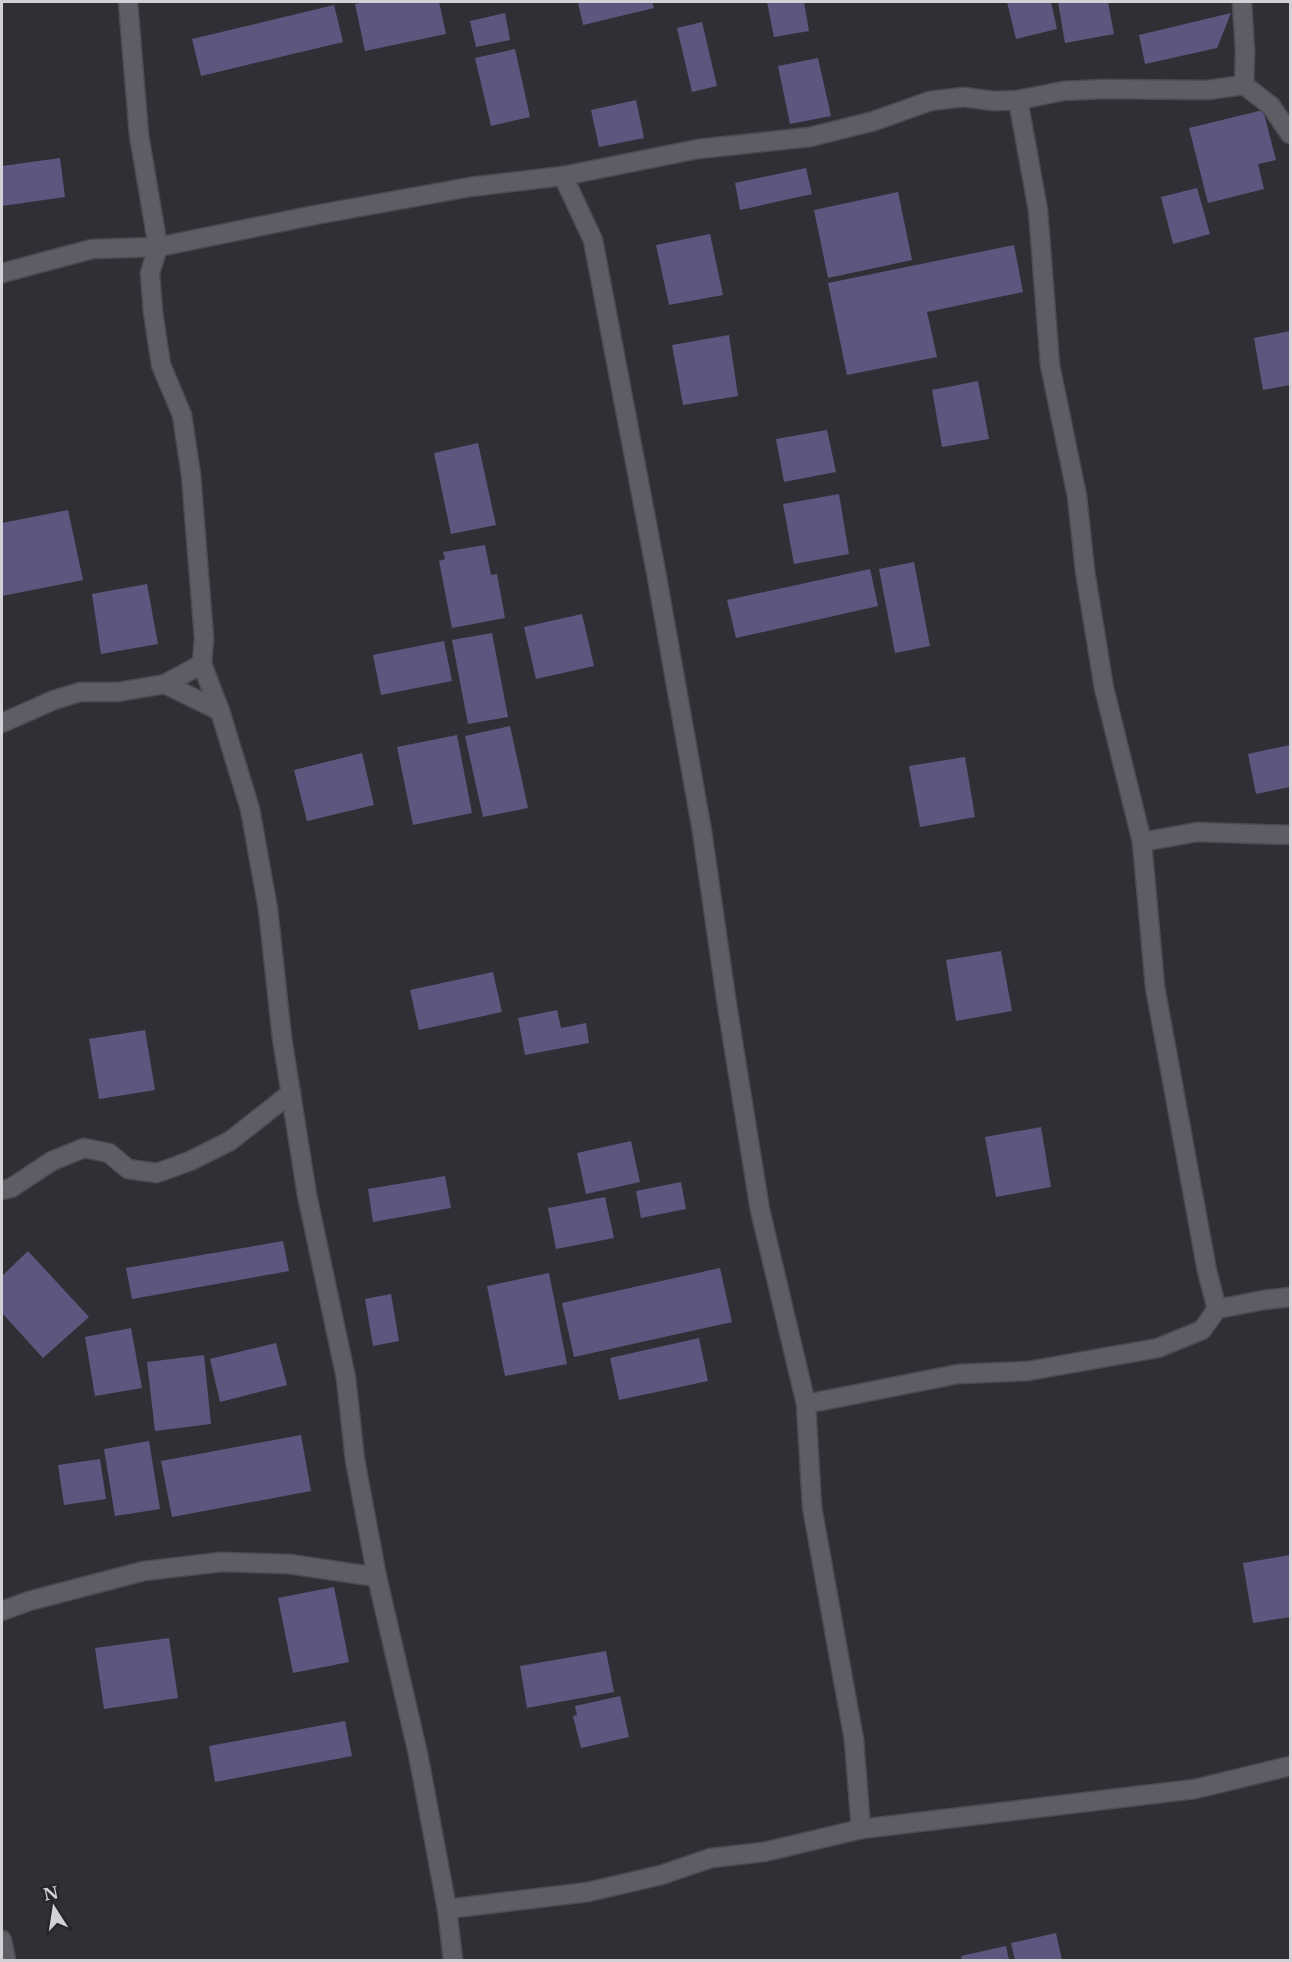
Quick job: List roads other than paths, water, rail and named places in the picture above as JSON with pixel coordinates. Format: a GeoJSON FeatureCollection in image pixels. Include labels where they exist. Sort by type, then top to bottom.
{"type":"FeatureCollection","features":[{"type":"Feature","properties":{"kind":"street"},"geometry":{"type":"LineString","coordinates":[[128,2],[139,135],[158,247],[150,273],[153,312],[161,365],[182,415],[191,475],[204,638],[202,664],[220,711],[250,809],[268,909],[282,1038],[307,1195],[346,1378],[355,1460],[377,1577],[418,1754],[447,1909],[453,1960]]}},
{"type":"Feature","properties":{"kind":"street"},"geometry":{"type":"LineString","coordinates":[[1242,2],[1244,85]]}},
{"type":"Feature","properties":{"kind":"street"},"geometry":{"type":"LineString","coordinates":[[2,273],[92,249],[158,247],[315,215],[470,188],[563,176],[698,148],[810,137],[874,121],[930,101],[964,97],[993,101],[1018,100],[1063,91],[1207,90],[1244,85],[1271,106],[1290,134]]}},
{"type":"Feature","properties":{"kind":"street"},"geometry":{"type":"LineString","coordinates":[[1018,100],[1038,210],[1050,365],[1077,496],[1085,571],[1104,688],[1142,842],[1155,987],[1207,1271],[1217,1309]]}},
{"type":"Feature","properties":{"kind":"street"},"geometry":{"type":"LineString","coordinates":[[563,176],[593,240],[702,831],[760,1210],[806,1404],[812,1507],[854,1740],[861,1829]]}},
{"type":"Feature","properties":{"kind":"street"},"geometry":{"type":"LineString","coordinates":[[2,723],[54,700],[80,692],[118,692],[165,684],[202,664]]}},
{"type":"Feature","properties":{"kind":"street"},"geometry":{"type":"LineString","coordinates":[[165,684],[220,711]]}},
{"type":"Feature","properties":{"kind":"street"},"geometry":{"type":"LineString","coordinates":[[1142,842],[1197,832],[1290,835]]}},
{"type":"Feature","properties":{"kind":"street"},"geometry":{"type":"LineString","coordinates":[[2,1190],[11,1188],[52,1161],[84,1148],[109,1153],[128,1169],[157,1173],[190,1161],[230,1141],[291,1093]]}},
{"type":"Feature","properties":{"kind":"street"},"geometry":{"type":"LineString","coordinates":[[806,1404],[958,1374],[1028,1371],[1158,1348],[1202,1330],[1217,1309],[1290,1297]]}},
{"type":"Feature","properties":{"kind":"street"},"geometry":{"type":"LineString","coordinates":[[2,1611],[29,1601],[144,1571],[221,1562],[289,1564],[377,1577]]}},
{"type":"Feature","properties":{"kind":"street"},"geometry":{"type":"LineString","coordinates":[[447,1909],[588,1892],[661,1875],[711,1858],[764,1852],[861,1829],[1195,1789],[1290,1766]]}},
{"type":"Feature","properties":{"kind":"street"},"geometry":{"type":"LineString","coordinates":[[2,1940],[6,1960]]}}]}
